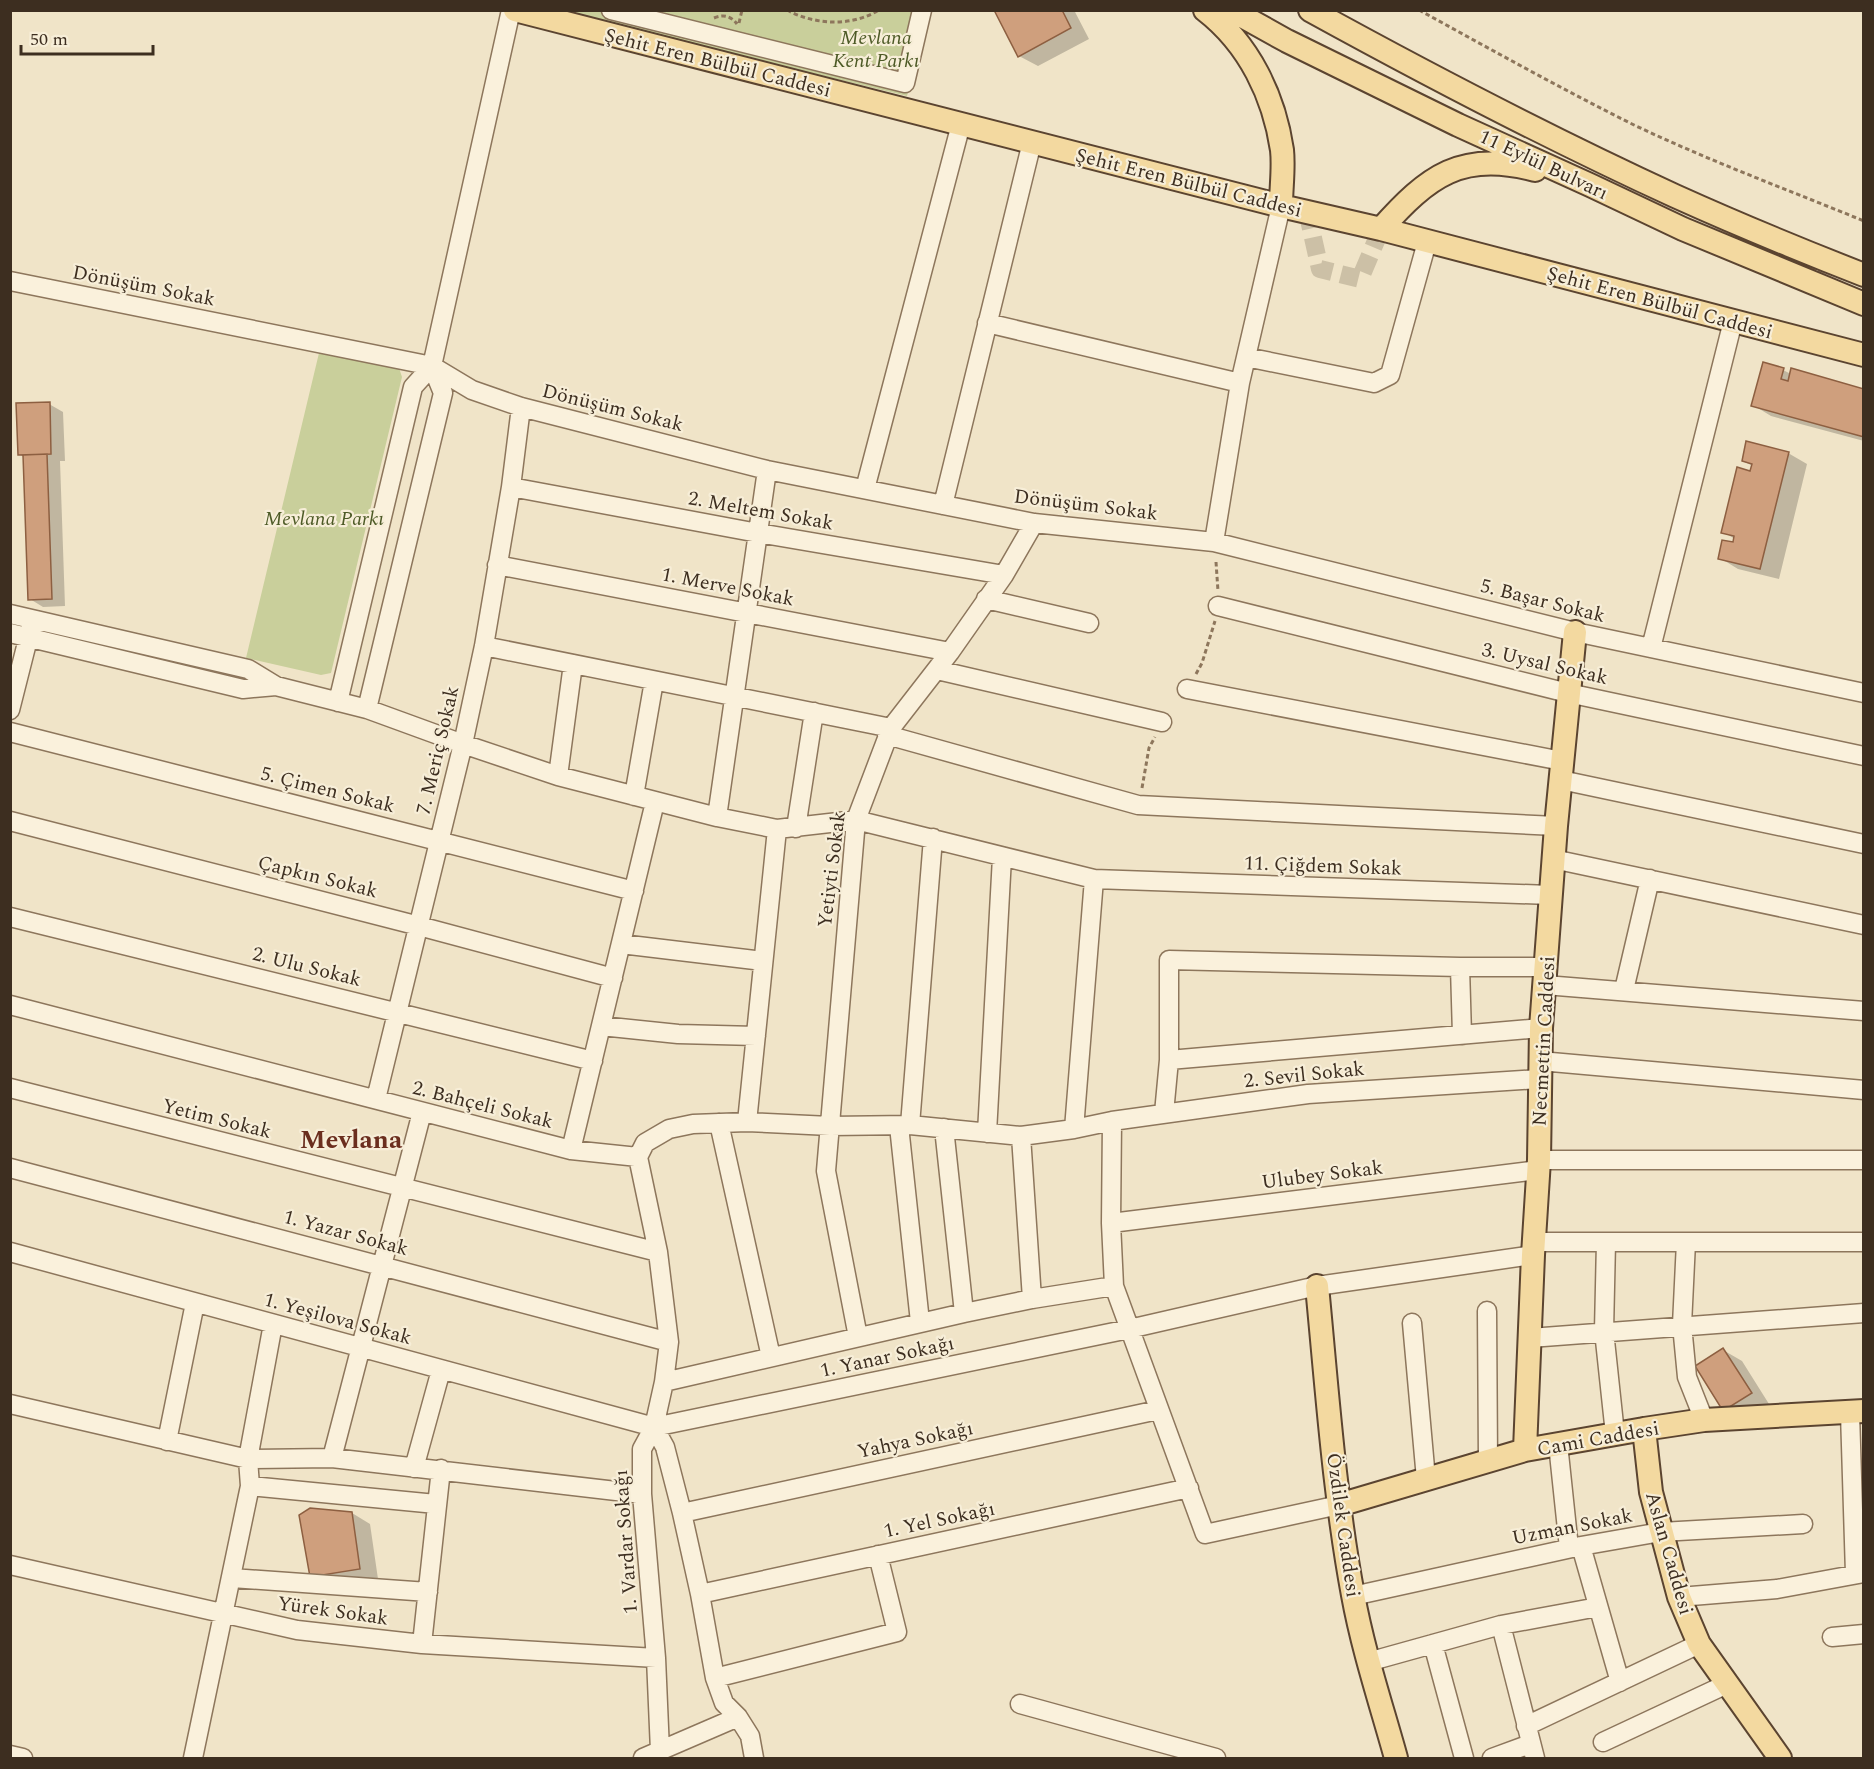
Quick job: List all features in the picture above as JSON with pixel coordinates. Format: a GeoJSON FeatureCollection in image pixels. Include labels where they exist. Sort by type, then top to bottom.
{"type":"FeatureCollection","features":[{"type":"Feature","properties":{"kind":"main road","name":"Şehit Eren Bülbül Caddesi"},"geometry":{"type":"LineString","coordinates":[[513,10],[1863,355]]}},
{"type":"Feature","properties":{"kind":"main road"},"geometry":{"type":"LineString","coordinates":[[1205,10],[1237,41],[1249,57],[1264,88],[1275,119],[1282,152],[1281,206]]}},
{"type":"Feature","properties":{"kind":"main road","name":"11 Eylül Bulvarı"},"geometry":{"type":"LineString","coordinates":[[1231,10],[1287,41],[1458,125],[1683,230],[1863,304]]}},
{"type":"Feature","properties":{"kind":"main road","name":"11 Eylül Bulvarı"},"geometry":{"type":"LineString","coordinates":[[1310,10],[1544,134],[1676,196],[1863,275]]}},
{"type":"Feature","properties":{"kind":"main road"},"geometry":{"type":"LineString","coordinates":[[1381,230],[1407,200],[1431,182],[1452,170],[1482,162],[1512,164],[1590,185]]}},
{"type":"Feature","properties":{"kind":"main road","name":"Necmettin Caddesi"},"geometry":{"type":"LineString","coordinates":[[1526,1450],[1538,1165],[1541,1028],[1553,859],[1575,632]]}},
{"type":"Feature","properties":{"kind":"main road","name":"Özdilek Caddesi"},"geometry":{"type":"LineString","coordinates":[[1317,1286],[1339,1505],[1353,1596],[1368,1662],[1396,1758]]}},
{"type":"Feature","properties":{"kind":"main road","name":"Cami Caddesi"},"geometry":{"type":"LineString","coordinates":[[1339,1505],[1526,1450],[1558,1444],[1704,1420],[1857,1412]]}},
{"type":"Feature","properties":{"kind":"main road","name":"Aslan Caddesi"},"geometry":{"type":"LineString","coordinates":[[1644,1429],[1651,1492],[1679,1598],[1699,1644],[1780,1758]]}},
{"type":"Feature","properties":{"kind":"street"},"geometry":{"type":"LineString","coordinates":[[338,702],[413,387],[432,366],[513,10]]}},
{"type":"Feature","properties":{"kind":"street"},"geometry":{"type":"LineString","coordinates":[[611,10],[905,83],[922,10]]}},
{"type":"Feature","properties":{"kind":"street"},"geometry":{"type":"LineString","coordinates":[[865,489],[961,124]]}},
{"type":"Feature","properties":{"kind":"street"},"geometry":{"type":"LineString","coordinates":[[943,505],[1032,142]]}},
{"type":"Feature","properties":{"kind":"street"},"geometry":{"type":"LineString","coordinates":[[1214,542],[1240,383],[1281,206]]}},
{"type":"Feature","properties":{"kind":"street"},"geometry":{"type":"LineString","coordinates":[[1246,357],[1374,383],[1390,375],[1427,242]]}},
{"type":"Feature","properties":{"kind":"street","name":"Dönüşüm Sokak"},"geometry":{"type":"LineString","coordinates":[[10,281],[432,366],[472,390],[521,407],[767,470],[1034,523],[1214,542]]}},
{"type":"Feature","properties":{"kind":"street"},"geometry":{"type":"LineString","coordinates":[[1651,648],[1733,321]]}},
{"type":"Feature","properties":{"kind":"street"},"geometry":{"type":"LineString","coordinates":[[987,324],[1240,383]]}},
{"type":"Feature","properties":{"kind":"street"},"geometry":{"type":"LineString","coordinates":[[367,709],[443,393],[432,366]]}},
{"type":"Feature","properties":{"kind":"street","name":"7. Meriç Sokak"},"geometry":{"type":"LineString","coordinates":[[376,1099],[463,744],[484,646],[511,487],[521,407]]}},
{"type":"Feature","properties":{"kind":"street"},"geometry":{"type":"LineString","coordinates":[[717,817],[767,470]]}},
{"type":"Feature","properties":{"kind":"street","name":"2. Meltem Sokak"},"geometry":{"type":"LineString","coordinates":[[511,487],[758,533],[1004,575]]}},
{"type":"Feature","properties":{"kind":"street","name":"Yetiyti Sokak"},"geometry":{"type":"LineString","coordinates":[[858,1337],[826,1171],[856,820],[889,732],[937,670],[1004,575],[1034,523]]}},
{"type":"Feature","properties":{"kind":"street","name":"5. Başar Sokak"},"geometry":{"type":"LineString","coordinates":[[1214,542],[1575,632],[1863,693]]}},
{"type":"Feature","properties":{"kind":"street","name":"1. Merve Sokak"},"geometry":{"type":"LineString","coordinates":[[497,565],[950,652]]}},
{"type":"Feature","properties":{"kind":"street"},"geometry":{"type":"LineString","coordinates":[[986,598],[1089,623]]}},
{"type":"Feature","properties":{"kind":"street","name":"3. Uysal Sokak"},"geometry":{"type":"LineString","coordinates":[[1218,606],[1568,693],[1863,756]]}},
{"type":"Feature","properties":{"kind":"street"},"geometry":{"type":"LineString","coordinates":[[10,614],[31,629]]}},
{"type":"Feature","properties":{"kind":"street"},"geometry":{"type":"LineString","coordinates":[[10,710],[31,629]]}},
{"type":"Feature","properties":{"kind":"street"},"geometry":{"type":"LineString","coordinates":[[10,633],[31,629],[248,669],[276,686],[367,709],[558,776],[717,817],[777,829],[856,820]]}},
{"type":"Feature","properties":{"kind":"street"},"geometry":{"type":"LineString","coordinates":[[484,646],[814,712],[1138,805],[1556,826]]}},
{"type":"Feature","properties":{"kind":"street"},"geometry":{"type":"LineString","coordinates":[[558,776],[573,664]]}},
{"type":"Feature","properties":{"kind":"street"},"geometry":{"type":"LineString","coordinates":[[937,670],[1162,722]]}},
{"type":"Feature","properties":{"kind":"street"},"geometry":{"type":"LineString","coordinates":[[634,796],[654,681]]}},
{"type":"Feature","properties":{"kind":"street"},"geometry":{"type":"LineString","coordinates":[[1187,689],[1561,771],[1863,844]]}},
{"type":"Feature","properties":{"kind":"street"},"geometry":{"type":"LineString","coordinates":[[796,828],[814,712]]}},
{"type":"Feature","properties":{"kind":"street","name":"5. Çimen Sokak"},"geometry":{"type":"LineString","coordinates":[[10,732],[634,891]]}},
{"type":"Feature","properties":{"kind":"street"},"geometry":{"type":"LineString","coordinates":[[571,1150],[656,802]]}},
{"type":"Feature","properties":{"kind":"street","name":"11. Çiğdem Sokak"},"geometry":{"type":"LineString","coordinates":[[856,820],[1095,879],[1550,895]]}},
{"type":"Feature","properties":{"kind":"street","name":"Çapkın Sokak"},"geometry":{"type":"LineString","coordinates":[[10,821],[613,978]]}},
{"type":"Feature","properties":{"kind":"street"},"geometry":{"type":"LineString","coordinates":[[747,1122],[777,829]]}},
{"type":"Feature","properties":{"kind":"street"},"geometry":{"type":"LineString","coordinates":[[920,1322],[904,1126],[933,838]]}},
{"type":"Feature","properties":{"kind":"street"},"geometry":{"type":"LineString","coordinates":[[987,1133],[1002,857]]}},
{"type":"Feature","properties":{"kind":"street"},"geometry":{"type":"LineString","coordinates":[[1553,859],[1863,925]]}},
{"type":"Feature","properties":{"kind":"street"},"geometry":{"type":"LineString","coordinates":[[638,1157],[645,1143],[669,1129],[693,1124],[747,1122],[830,1126],[904,1126],[1021,1136],[1074,1129],[1095,879]]}},
{"type":"Feature","properties":{"kind":"street"},"geometry":{"type":"LineString","coordinates":[[1624,990],[1650,879]]}},
{"type":"Feature","properties":{"kind":"street","name":"2. Ulu Sokak"},"geometry":{"type":"LineString","coordinates":[[10,916],[593,1061]]}},
{"type":"Feature","properties":{"kind":"street"},"geometry":{"type":"LineString","coordinates":[[621,944],[763,961]]}},
{"type":"Feature","properties":{"kind":"street"},"geometry":{"type":"LineString","coordinates":[[1164,1113],[1169,1060],[1169,960],[1460,967],[1545,976],[1624,990],[1863,1011]]}},
{"type":"Feature","properties":{"kind":"street"},"geometry":{"type":"LineString","coordinates":[[1460,967],[1462,1035]]}},
{"type":"Feature","properties":{"kind":"street","name":"2. Bahçeli Sokak"},"geometry":{"type":"LineString","coordinates":[[10,1005],[571,1150],[638,1157]]}},
{"type":"Feature","properties":{"kind":"street"},"geometry":{"type":"LineString","coordinates":[[601,1026],[678,1034],[756,1036]]}},
{"type":"Feature","properties":{"kind":"street"},"geometry":{"type":"LineString","coordinates":[[1169,1060],[1541,1028]]}},
{"type":"Feature","properties":{"kind":"street","name":"2. Sevil Sokak"},"geometry":{"type":"LineString","coordinates":[[1074,1129],[1164,1113],[1308,1094],[1540,1070],[1863,1090]]}},
{"type":"Feature","properties":{"kind":"street","name":"Yetim Sokak"},"geometry":{"type":"LineString","coordinates":[[10,1088],[658,1252]]}},
{"type":"Feature","properties":{"kind":"street"},"geometry":{"type":"LineString","coordinates":[[332,1458],[422,1112]]}},
{"type":"Feature","properties":{"kind":"street"},"geometry":{"type":"LineString","coordinates":[[1112,1121],[1113,1286],[1205,1534],[1339,1505]]}},
{"type":"Feature","properties":{"kind":"street"},"geometry":{"type":"LineString","coordinates":[[720,1123],[771,1357]]}},
{"type":"Feature","properties":{"kind":"street"},"geometry":{"type":"LineString","coordinates":[[944,1128],[964,1313]]}},
{"type":"Feature","properties":{"kind":"street"},"geometry":{"type":"LineString","coordinates":[[1021,1136],[1032,1299]]}},
{"type":"Feature","properties":{"kind":"street","name":"1. Vardar Sokağı"},"geometry":{"type":"LineString","coordinates":[[638,1157],[658,1252],[669,1342],[664,1382],[654,1427],[642,1449],[642,1494],[656,1658],[660,1751]]}},
{"type":"Feature","properties":{"kind":"street","name":"Ulubey Sokak"},"geometry":{"type":"LineString","coordinates":[[1111,1223],[1538,1165],[1863,1160]]}},
{"type":"Feature","properties":{"kind":"street","name":"1. Yazar Sokak"},"geometry":{"type":"LineString","coordinates":[[10,1168],[669,1342]]}},
{"type":"Feature","properties":{"kind":"street"},"geometry":{"type":"LineString","coordinates":[[1606,1242],[1604,1331],[1615,1434]]}},
{"type":"Feature","properties":{"kind":"street","name":"1. Yanar Sokağı"},"geometry":{"type":"LineString","coordinates":[[654,1427],[1129,1329],[1317,1286],[1534,1249],[1606,1242],[1863,1242]]}},
{"type":"Feature","properties":{"kind":"street"},"geometry":{"type":"LineString","coordinates":[[1686,1242],[1682,1325],[1687,1377],[1704,1420]]}},
{"type":"Feature","properties":{"kind":"street","name":"1. Yeşilova Sokak"},"geometry":{"type":"LineString","coordinates":[[10,1252],[654,1427]]}},
{"type":"Feature","properties":{"kind":"street"},"geometry":{"type":"LineString","coordinates":[[664,1382],[920,1322],[1032,1299],[1113,1286]]}},
{"type":"Feature","properties":{"kind":"street"},"geometry":{"type":"LineString","coordinates":[[167,1441],[195,1303]]}},
{"type":"Feature","properties":{"kind":"street"},"geometry":{"type":"LineString","coordinates":[[1486,1311],[1488,1461]]}},
{"type":"Feature","properties":{"kind":"street"},"geometry":{"type":"LineString","coordinates":[[1530,1338],[1863,1313]]}},
{"type":"Feature","properties":{"kind":"street"},"geometry":{"type":"LineString","coordinates":[[1412,1323],[1426,1479]]}},
{"type":"Feature","properties":{"kind":"street"},"geometry":{"type":"LineString","coordinates":[[193,1758],[250,1486],[248,1459],[273,1324]]}},
{"type":"Feature","properties":{"kind":"street"},"geometry":{"type":"LineString","coordinates":[[414,1467],[441,1370]]}},
{"type":"Feature","properties":{"kind":"street"},"geometry":{"type":"LineString","coordinates":[[10,1404],[248,1459],[332,1458],[642,1494]]}},
{"type":"Feature","properties":{"kind":"street","name":"Yahya Sokağı"},"geometry":{"type":"LineString","coordinates":[[682,1513],[1158,1410]]}},
{"type":"Feature","properties":{"kind":"street"},"geometry":{"type":"LineString","coordinates":[[1679,1598],[1777,1589],[1859,1574],[1857,1412]]}},
{"type":"Feature","properties":{"kind":"street"},"geometry":{"type":"LineString","coordinates":[[654,1427],[665,1447],[682,1513],[715,1678],[724,1702],[738,1717],[750,1736],[753,1758]]}},
{"type":"Feature","properties":{"kind":"street"},"geometry":{"type":"LineString","coordinates":[[1558,1444],[1575,1547],[1598,1607],[1620,1682]]}},
{"type":"Feature","properties":{"kind":"street"},"geometry":{"type":"LineString","coordinates":[[422,1644],[441,1469]]}},
{"type":"Feature","properties":{"kind":"street"},"geometry":{"type":"LineString","coordinates":[[250,1486],[436,1504]]}},
{"type":"Feature","properties":{"kind":"street","name":"1. Yel Sokağı"},"geometry":{"type":"LineString","coordinates":[[700,1594],[1189,1488]]}},
{"type":"Feature","properties":{"kind":"street","name":"Uzman Sokak"},"geometry":{"type":"LineString","coordinates":[[1353,1596],[1575,1547],[1661,1532],[1803,1524]]}},
{"type":"Feature","properties":{"kind":"street"},"geometry":{"type":"LineString","coordinates":[[715,1678],[897,1632],[878,1555]]}},
{"type":"Feature","properties":{"kind":"street","name":"Yürek Sokak"},"geometry":{"type":"LineString","coordinates":[[10,1564],[297,1630],[422,1644],[656,1658]]}},
{"type":"Feature","properties":{"kind":"street"},"geometry":{"type":"LineString","coordinates":[[232,1578],[428,1592]]}},
{"type":"Feature","properties":{"kind":"street"},"geometry":{"type":"LineString","coordinates":[[1368,1662],[1501,1625],[1598,1607]]}},
{"type":"Feature","properties":{"kind":"street"},"geometry":{"type":"LineString","coordinates":[[1492,1758],[1532,1751],[1501,1625]]}},
{"type":"Feature","properties":{"kind":"street"},"geometry":{"type":"LineString","coordinates":[[1832,1637],[1863,1634]]}},
{"type":"Feature","properties":{"kind":"street"},"geometry":{"type":"LineString","coordinates":[[1433,1644],[1464,1758]]}},
{"type":"Feature","properties":{"kind":"street"},"geometry":{"type":"LineString","coordinates":[[1526,1726],[1699,1644]]}},
{"type":"Feature","properties":{"kind":"street"},"geometry":{"type":"LineString","coordinates":[[1603,1742],[1727,1684]]}},
{"type":"Feature","properties":{"kind":"street"},"geometry":{"type":"LineString","coordinates":[[1020,1704],[1216,1758]]}},
{"type":"Feature","properties":{"kind":"street"},"geometry":{"type":"LineString","coordinates":[[642,1758],[738,1717]]}},
{"type":"Feature","properties":{"kind":"street"},"geometry":{"type":"LineString","coordinates":[[10,1755],[23,1758]]}},
{"type":"Feature","properties":{"kind":"path"},"geometry":{"type":"LineString","coordinates":[[787,10],[814,21],[832,22],[860,18],[879,10]]}},
{"type":"Feature","properties":{"kind":"path"},"geometry":{"type":"LineString","coordinates":[[1419,10],[1634,124],[1728,166],[1863,221]]}},
{"type":"Feature","properties":{"kind":"path"},"geometry":{"type":"LineString","coordinates":[[713,18],[722,15],[733,18],[738,26]]}},
{"type":"Feature","properties":{"kind":"green space","name":"Mevlana Kent Parkı"},"geometry":{"type":"Polygon","coordinates":[[[556,11],[927,11],[907,96],[556,11]]]}},
{"type":"Feature","properties":{"kind":"green space","name":"Mevlana Parkı"},"geometry":{"type":"Polygon","coordinates":[[[319,353],[399,368],[402,377],[331,673],[321,675],[246,658],[319,353]]]}},
{"type":"Feature","properties":{"kind":"building"},"geometry":{"type":"Polygon","coordinates":[[[994,10],[1062,10],[1071,28],[1018,57],[994,10]]]}},
{"type":"Feature","properties":{"kind":"building"},"geometry":{"type":"Polygon","coordinates":[[[1763,362],[1784,368],[1781,379],[1788,381],[1791,368],[1864,389],[1864,437],[1751,406],[1763,362]]]}},
{"type":"Feature","properties":{"kind":"building"},"geometry":{"type":"Polygon","coordinates":[[[50,402],[51,454],[18,455],[16,403],[50,402]]]}},
{"type":"Feature","properties":{"kind":"building"},"geometry":{"type":"Polygon","coordinates":[[[1746,441],[1789,452],[1760,569],[1718,559],[1722,540],[1733,542],[1734,536],[1721,533],[1737,467],[1750,471],[1752,464],[1742,461],[1746,441]]]}},
{"type":"Feature","properties":{"kind":"building"},"geometry":{"type":"Polygon","coordinates":[[[47,454],[52,599],[28,600],[23,455],[47,454]]]}},
{"type":"Feature","properties":{"kind":"building"},"geometry":{"type":"Polygon","coordinates":[[[1723,1348],[1752,1393],[1723,1411],[1695,1366],[1723,1348]]]}},
{"type":"Feature","properties":{"kind":"building"},"geometry":{"type":"Polygon","coordinates":[[[310,1508],[352,1512],[360,1569],[310,1577],[299,1515],[310,1508]]]}},
{"type":"Feature","properties":{"kind":"tunnel"},"geometry":{"type":"LineString","coordinates":[[1307,211],[1320,269],[1360,279],[1381,229]]}},
{"type":"Feature","properties":{"kind":"district","name":"Mevlana"},"geometry":{"type":"Point","coordinates":[351,1139]}}]}
